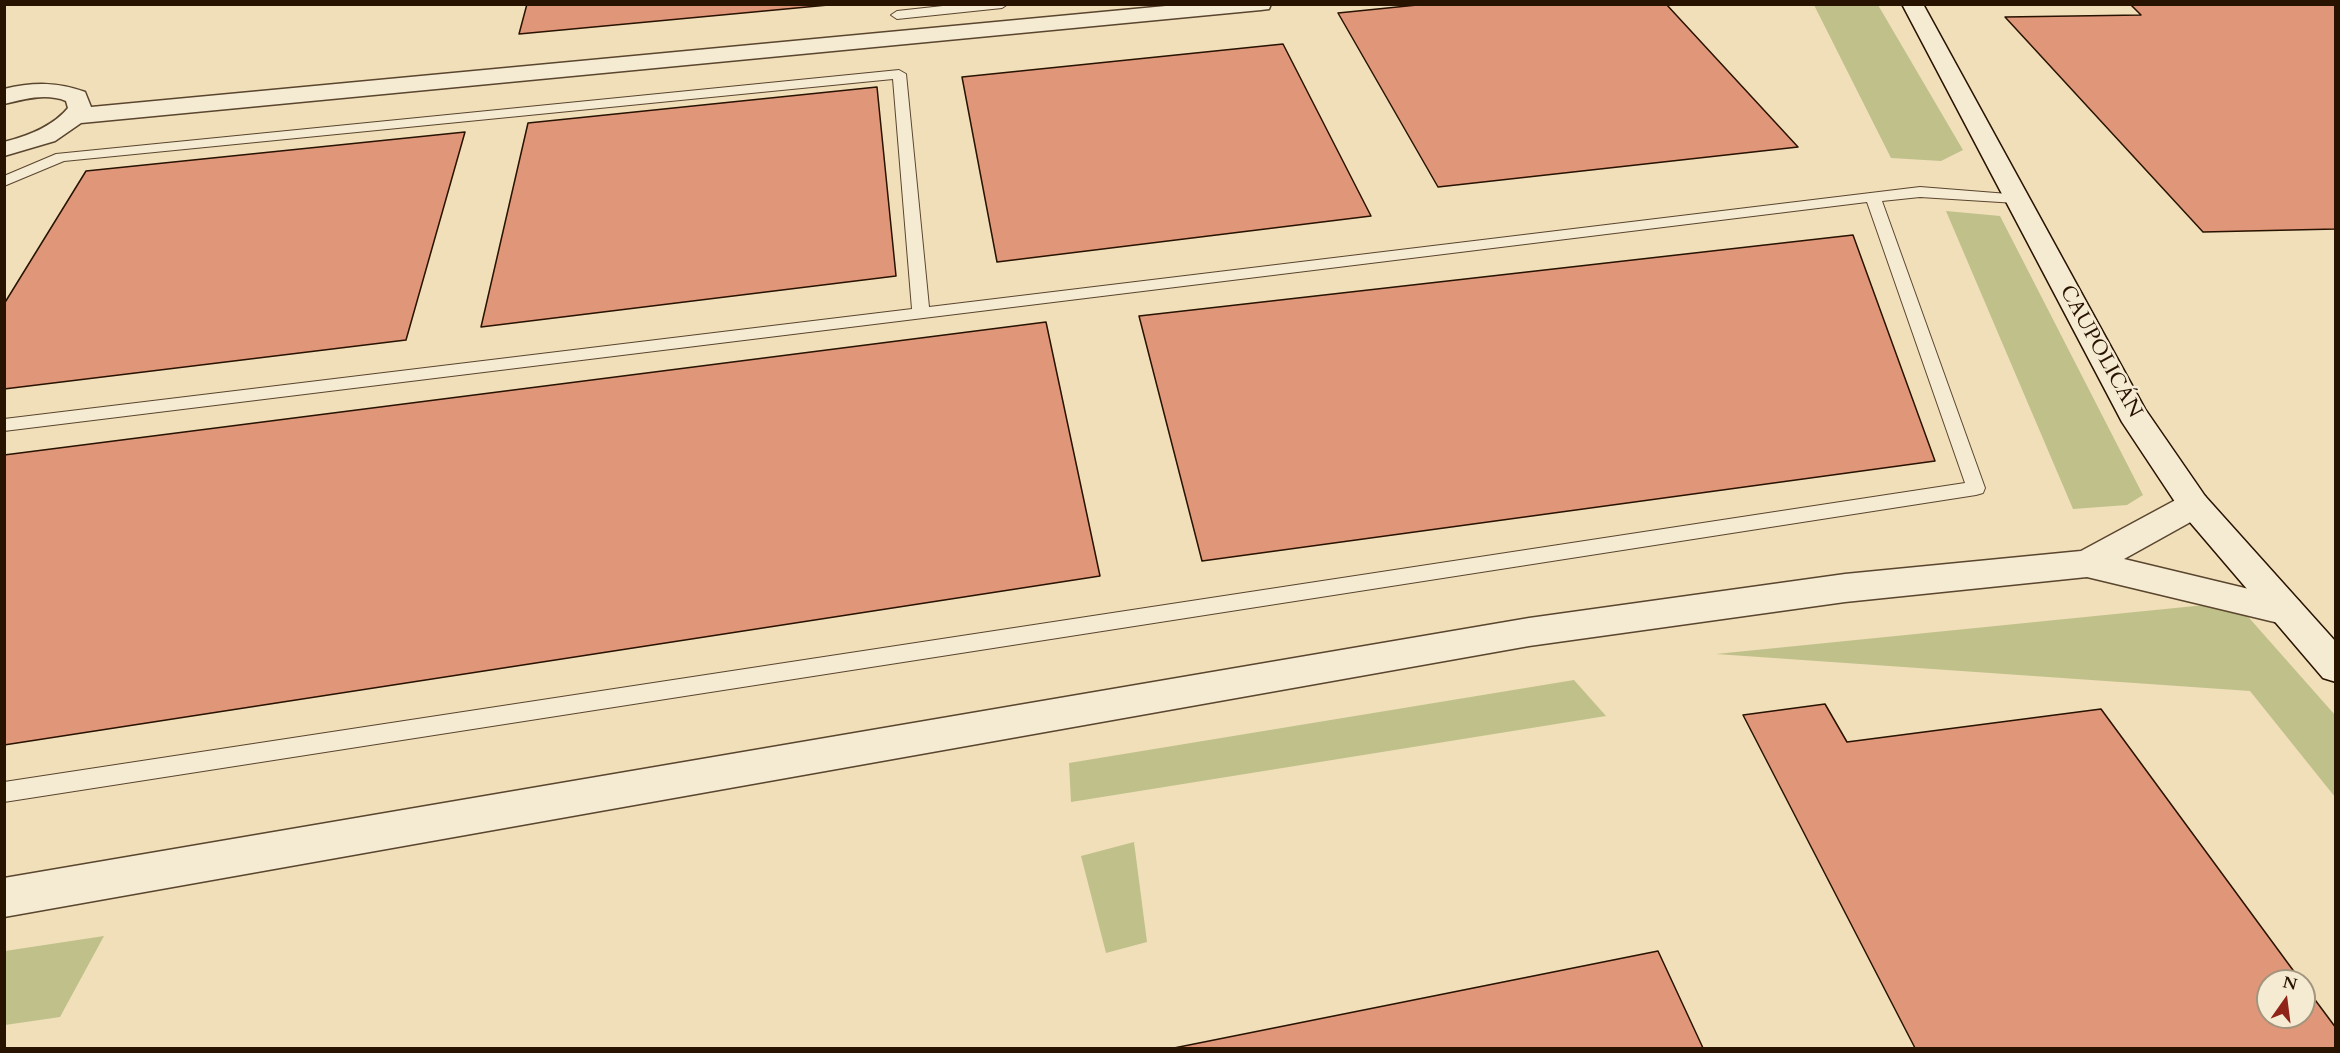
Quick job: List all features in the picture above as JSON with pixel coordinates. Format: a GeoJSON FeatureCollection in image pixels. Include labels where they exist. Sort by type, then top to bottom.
{"type":"FeatureCollection","features":[{"type":"Feature","properties":{"kind":"street"},"geometry":{"type":"LineString","coordinates":[[75,116],[1261,4]]}},
{"type":"Feature","properties":{"kind":"street","name":"CAUPOLICÁN"},"geometry":{"type":"LineString","coordinates":[[1912,4],[2133,414],[2194,505],[2336,667]]}},
{"type":"Feature","properties":{"kind":"street"},"geometry":{"type":"LineString","coordinates":[[4,98],[39,90],[63,91],[77,98],[80,108],[70,122],[49,135],[4,148]]}},
{"type":"Feature","properties":{"kind":"street"},"geometry":{"type":"LineString","coordinates":[[2087,564],[2194,505]]}},
{"type":"Feature","properties":{"kind":"street"},"geometry":{"type":"LineString","coordinates":[[4,898],[1529,632],[1845,588],[2087,564],[2287,611]]}},
{"type":"Feature","properties":{"kind":"lane"},"geometry":{"type":"LineString","coordinates":[[897,15],[1002,4]]}},
{"type":"Feature","properties":{"kind":"lane"},"geometry":{"type":"LineString","coordinates":[[4,182],[61,158],[899,74],[921,313]]}},
{"type":"Feature","properties":{"kind":"lane"},"geometry":{"type":"LineString","coordinates":[[4,425],[1873,197],[1920,192],[2016,198]]}},
{"type":"Feature","properties":{"kind":"lane"},"geometry":{"type":"LineString","coordinates":[[4,792],[1976,488],[1873,197]]}},
{"type":"Feature","properties":{"kind":"green space"},"geometry":{"type":"Polygon","coordinates":[[[1814,5],[1878,5],[1963,150],[1941,161],[1891,158],[1814,5]]]}},
{"type":"Feature","properties":{"kind":"green space"},"geometry":{"type":"Polygon","coordinates":[[[1946,211],[2000,216],[2143,495],[2127,505],[2073,509],[1946,211]]]}},
{"type":"Feature","properties":{"kind":"green space"},"geometry":{"type":"Polygon","coordinates":[[[2235,602],[2335,715],[2335,797],[2250,691],[1716,654],[2235,602]]]}},
{"type":"Feature","properties":{"kind":"green space"},"geometry":{"type":"Polygon","coordinates":[[[1574,680],[1606,716],[1071,802],[1069,763],[1574,680]]]}},
{"type":"Feature","properties":{"kind":"green space"},"geometry":{"type":"Polygon","coordinates":[[[1134,842],[1147,942],[1106,953],[1081,856],[1134,842]]]}},
{"type":"Feature","properties":{"kind":"green space"},"geometry":{"type":"Polygon","coordinates":[[[104,936],[60,1017],[5,1025],[5,951],[104,936]]]}},
{"type":"Feature","properties":{"kind":"building"},"geometry":{"type":"Polygon","coordinates":[[[527,4],[839,4],[519,34],[527,4]]]}},
{"type":"Feature","properties":{"kind":"building"},"geometry":{"type":"Polygon","coordinates":[[[1427,4],[1666,4],[1798,147],[1438,187],[1338,13],[1427,4]]]}},
{"type":"Feature","properties":{"kind":"building"},"geometry":{"type":"Polygon","coordinates":[[[2130,4],[2336,4],[2336,229],[2203,232],[2005,17],[2141,15],[2130,4]]]}},
{"type":"Feature","properties":{"kind":"building"},"geometry":{"type":"Polygon","coordinates":[[[1283,44],[1371,216],[997,262],[962,77],[1283,44]]]}},
{"type":"Feature","properties":{"kind":"building"},"geometry":{"type":"Polygon","coordinates":[[[877,87],[896,276],[481,327],[528,123],[877,87]]]}},
{"type":"Feature","properties":{"kind":"building"},"geometry":{"type":"Polygon","coordinates":[[[465,132],[406,340],[4,389],[4,304],[86,171],[465,132]]]}},
{"type":"Feature","properties":{"kind":"building"},"geometry":{"type":"Polygon","coordinates":[[[1853,235],[1935,461],[1202,561],[1139,316],[1853,235]]]}},
{"type":"Feature","properties":{"kind":"building"},"geometry":{"type":"Polygon","coordinates":[[[1046,322],[1100,576],[4,745],[4,455],[1046,322]]]}},
{"type":"Feature","properties":{"kind":"building"},"geometry":{"type":"Polygon","coordinates":[[[1825,704],[1847,742],[2101,709],[2292,969],[2256,969],[2256,1029],[2316,1029],[2316,1001],[2336,1028],[2336,1048],[1915,1048],[1743,715],[1825,704]]]}},
{"type":"Feature","properties":{"kind":"building"},"geometry":{"type":"Polygon","coordinates":[[[1658,951],[1703,1048],[1174,1048],[1658,951]]]}}]}
